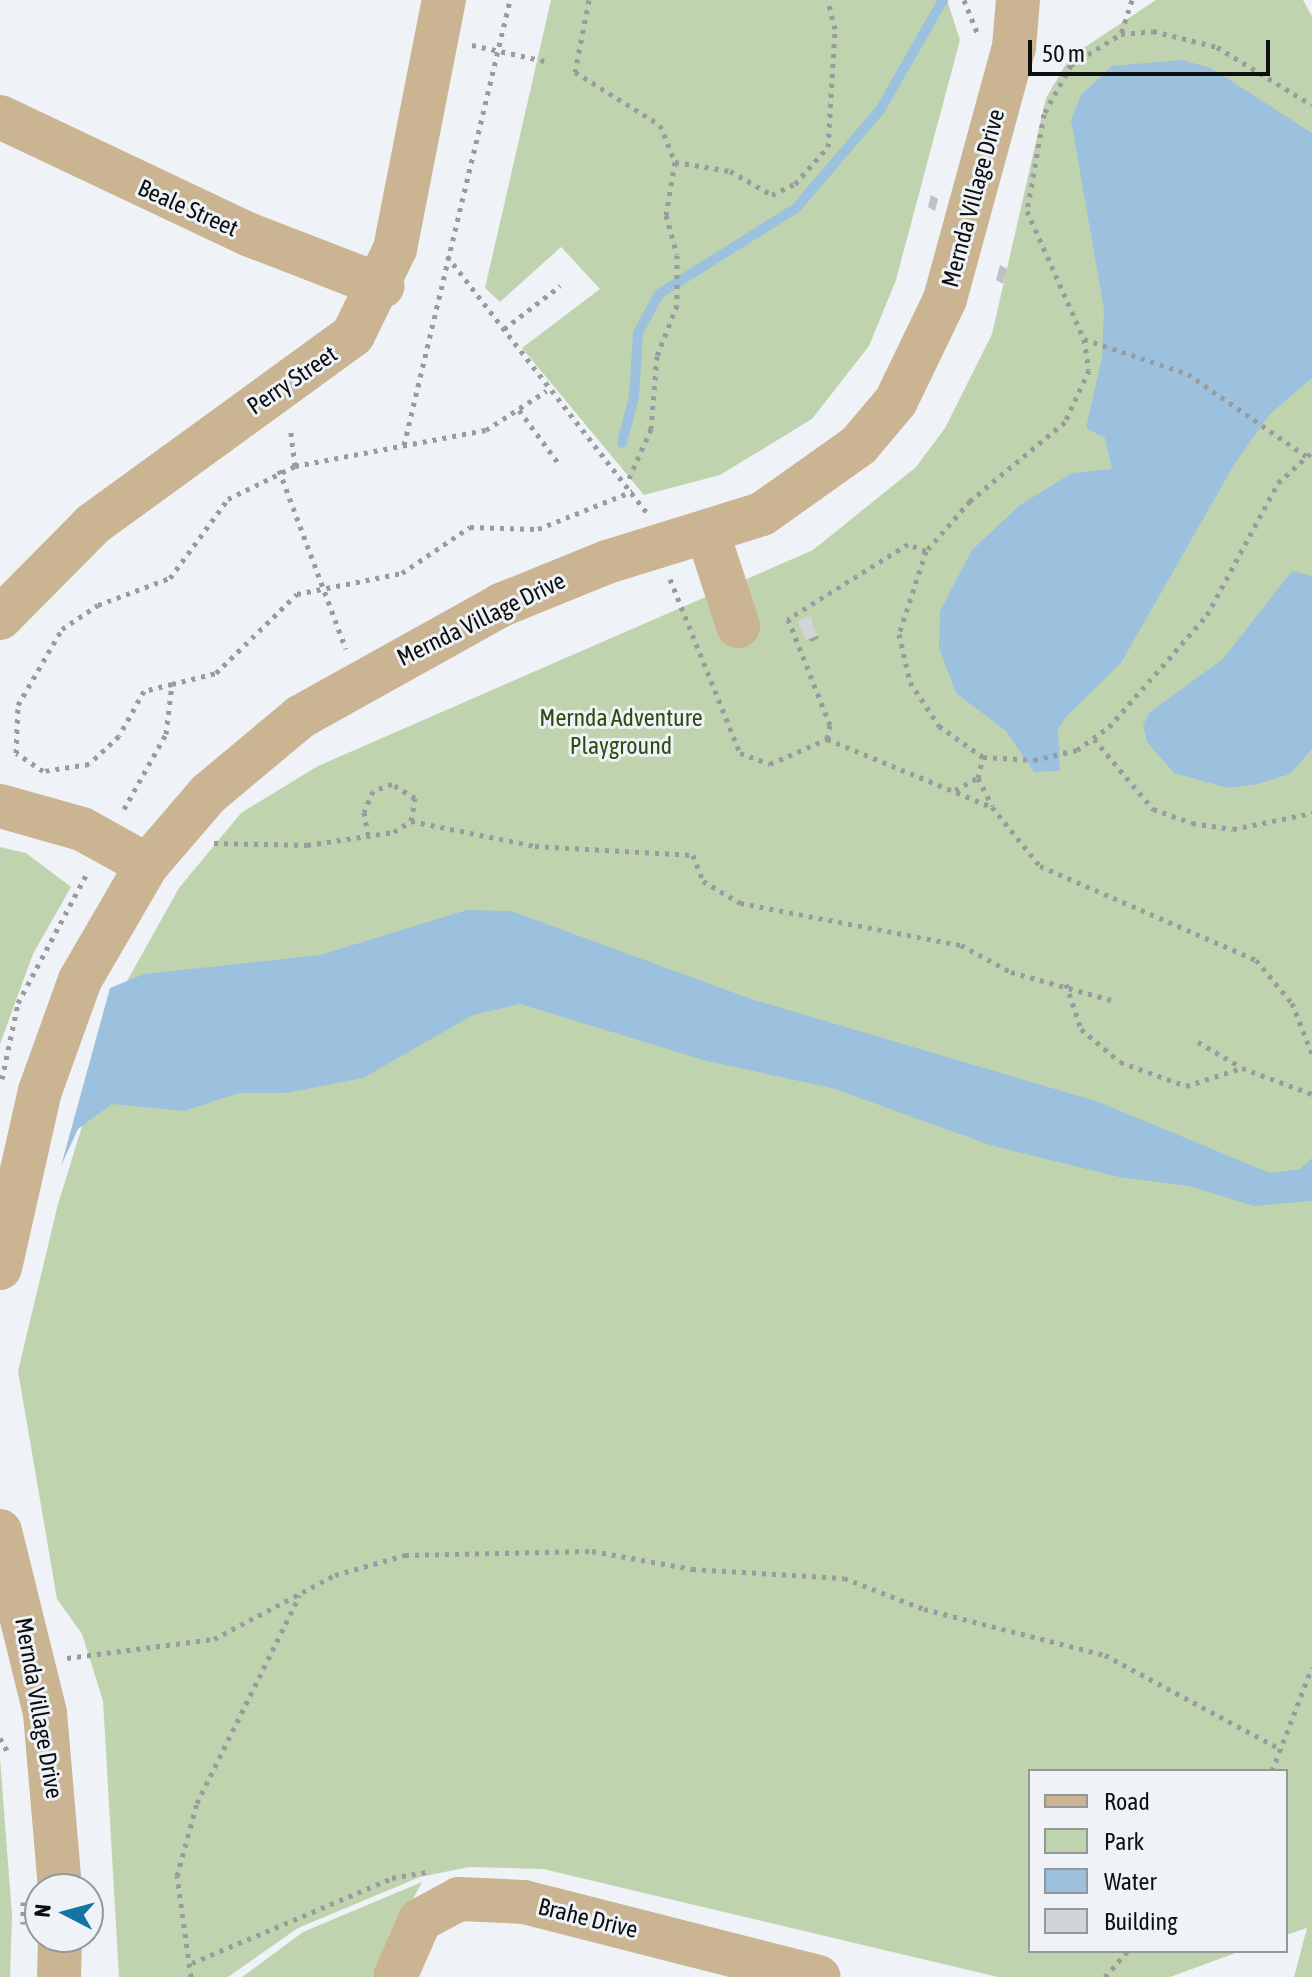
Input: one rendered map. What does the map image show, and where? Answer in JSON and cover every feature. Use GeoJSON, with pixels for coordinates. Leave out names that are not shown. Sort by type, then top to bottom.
{"type":"FeatureCollection","features":[{"type":"Feature","properties":{"kind":"street","name":"Perry Street"},"geometry":{"type":"LineString","coordinates":[[0,618],[93,524],[270,395],[336,354],[382,286],[444,0]]}},
{"type":"Feature","properties":{"kind":"street","name":"Mernda Village Drive"},"geometry":{"type":"LineString","coordinates":[[0,1268],[59,1032],[138,877],[187,817],[254,751],[363,678],[552,583],[762,514],[814,482],[896,401],[945,299],[1014,47],[1018,0]]}},
{"type":"Feature","properties":{"kind":"street","name":"Mernda Village Drive"},"geometry":{"type":"LineString","coordinates":[[1014,47],[1038,0]]}},
{"type":"Feature","properties":{"kind":"street","name":"Beale Street"},"geometry":{"type":"LineString","coordinates":[[0,117],[236,229],[382,286]]}},
{"type":"Feature","properties":{"kind":"street"},"geometry":{"type":"LineString","coordinates":[[708,534],[738,626]]}},
{"type":"Feature","properties":{"kind":"street"},"geometry":{"type":"LineString","coordinates":[[0,806],[49,819],[138,877]]}},
{"type":"Feature","properties":{"kind":"street","name":"Mernda Village Drive"},"geometry":{"type":"LineString","coordinates":[[0,1531],[45,1713],[59,1873]]}},
{"type":"Feature","properties":{"kind":"street"},"geometry":{"type":"LineString","coordinates":[[395,1977],[420,1920],[459,1899]]}},
{"type":"Feature","properties":{"kind":"street","name":"Brahe Drive"},"geometry":{"type":"LineString","coordinates":[[459,1899],[524,1902],[819,1977]]}},
{"type":"Feature","properties":{"kind":"street"},"geometry":{"type":"LineString","coordinates":[[59,1977],[60,1953]]}},
{"type":"Feature","properties":{"kind":"path"},"geometry":{"type":"LineString","coordinates":[[404,445],[510,0]]}},
{"type":"Feature","properties":{"kind":"path"},"geometry":{"type":"LineString","coordinates":[[589,0],[575,72],[660,125],[675,162],[666,215],[677,255],[677,305],[657,356],[651,429],[626,484]]}},
{"type":"Feature","properties":{"kind":"path"},"geometry":{"type":"LineString","coordinates":[[675,162],[730,171],[772,195],[795,184],[828,147],[835,29],[828,0]]}},
{"type":"Feature","properties":{"kind":"path"},"geometry":{"type":"LineString","coordinates":[[1121,34],[1132,0]]}},
{"type":"Feature","properties":{"kind":"path"},"geometry":{"type":"LineString","coordinates":[[1312,105],[1217,47],[1179,34],[1121,34],[1071,65],[1044,114],[1027,211],[1084,339],[1089,370],[1065,422],[970,501],[926,551],[899,634],[910,682],[939,726],[983,757],[1000,759],[1077,750],[1094,739],[1207,615],[1278,483],[1312,452]]}},
{"type":"Feature","properties":{"kind":"path"},"geometry":{"type":"LineString","coordinates":[[1014,47],[1071,65]]}},
{"type":"Feature","properties":{"kind":"path"},"geometry":{"type":"LineString","coordinates":[[497,50],[545,61]]}},
{"type":"Feature","properties":{"kind":"path"},"geometry":{"type":"LineString","coordinates":[[447,256],[504,329],[546,391],[643,501],[657,548],[740,753],[770,764],[827,739],[992,807]]}},
{"type":"Feature","properties":{"kind":"path"},"geometry":{"type":"LineString","coordinates":[[504,329],[560,286]]}},
{"type":"Feature","properties":{"kind":"path"},"geometry":{"type":"LineString","coordinates":[[1084,339],[1188,374],[1306,456]]}},
{"type":"Feature","properties":{"kind":"path"},"geometry":{"type":"LineString","coordinates":[[172,684],[144,691],[119,736],[89,764],[43,771],[16,753],[18,705],[62,629],[98,605],[170,578],[228,499],[279,470],[486,430],[546,391]]}},
{"type":"Feature","properties":{"kind":"path"},"geometry":{"type":"LineString","coordinates":[[270,395],[290,428],[295,466]]}},
{"type":"Feature","properties":{"kind":"path"},"geometry":{"type":"LineString","coordinates":[[519,410],[559,464]]}},
{"type":"Feature","properties":{"kind":"path"},"geometry":{"type":"LineString","coordinates":[[279,470],[363,678]]}},
{"type":"Feature","properties":{"kind":"path"},"geometry":{"type":"LineString","coordinates":[[827,739],[830,725],[788,619],[908,544],[926,551]]}},
{"type":"Feature","properties":{"kind":"path"},"geometry":{"type":"LineString","coordinates":[[1094,739],[1153,809],[1192,823],[1233,829],[1312,813]]}},
{"type":"Feature","properties":{"kind":"path"},"geometry":{"type":"LineString","coordinates":[[983,757],[978,778],[992,807],[1040,866],[1256,960],[1292,1003],[1312,1054]]}},
{"type":"Feature","properties":{"kind":"path"},"geometry":{"type":"LineString","coordinates":[[955,791],[978,778]]}},
{"type":"Feature","properties":{"kind":"path"},"geometry":{"type":"LineString","coordinates":[[368,834],[364,812],[373,791],[392,784],[415,798],[411,821]]}},
{"type":"Feature","properties":{"kind":"path"},"geometry":{"type":"LineString","coordinates":[[125,807],[140,811]]}},
{"type":"Feature","properties":{"kind":"path"},"geometry":{"type":"LineString","coordinates":[[187,817],[210,842],[237,847],[394,832],[411,821],[535,846],[693,855],[703,881],[740,903],[961,945],[1011,972],[1065,983],[1111,1000]]}},
{"type":"Feature","properties":{"kind":"path"},"geometry":{"type":"LineString","coordinates":[[1065,983],[1081,1029],[1120,1062],[1186,1086],[1242,1068]]}},
{"type":"Feature","properties":{"kind":"path"},"geometry":{"type":"LineString","coordinates":[[1198,1042],[1242,1068],[1312,1094]]}},
{"type":"Feature","properties":{"kind":"path"},"geometry":{"type":"LineString","coordinates":[[137,1644],[214,1639],[360,1566],[468,1551],[592,1551],[692,1569],[844,1578],[924,1609],[1105,1655],[1282,1750]]}},
{"type":"Feature","properties":{"kind":"path"},"geometry":{"type":"LineString","coordinates":[[191,1977],[192,1963],[177,1876],[197,1803],[301,1595]]}},
{"type":"Feature","properties":{"kind":"path"},"geometry":{"type":"LineString","coordinates":[[1273,1769],[1312,1667]]}},
{"type":"Feature","properties":{"kind":"path"},"geometry":{"type":"LineString","coordinates":[[192,1963],[392,1878],[445,1869],[459,1899]]}},
{"type":"Feature","properties":{"kind":"path"},"geometry":{"type":"LineString","coordinates":[[1105,1977],[1126,1953]]}},
{"type":"Feature","properties":{"kind":"green space"},"geometry":{"type":"Polygon","coordinates":[[[551,0],[947,0],[960,40],[896,280],[869,346],[812,419],[720,475],[644,495],[522,348],[600,289],[561,247],[500,302],[485,288],[551,0]]]}},
{"type":"Feature","properties":{"kind":"green space","name":"Mernda Adventure Playground"},"geometry":{"type":"Polygon","coordinates":[[[1156,0],[1303,0],[1312,16],[1312,1977],[1294,1977],[1307,1928],[1288,1934],[1288,1769],[1028,1769],[1028,1953],[1236,1953],[1170,1977],[998,1977],[543,1869],[469,1867],[420,1877],[298,1928],[228,1977],[119,1977],[103,1701],[82,1634],[57,1599],[18,1371],[58,1204],[127,981],[179,888],[241,813],[318,766],[813,550],[916,467],[945,428],[992,334],[1046,98],[1070,57],[1156,0]]]}},
{"type":"Feature","properties":{"kind":"green space"},"geometry":{"type":"Polygon","coordinates":[[[0,847],[26,853],[71,887],[33,954],[0,1044],[0,847]]]}},
{"type":"Feature","properties":{"kind":"green space"},"geometry":{"type":"Polygon","coordinates":[[[0,1758],[12,1915],[10,1977],[0,1977],[0,1758]]]}},
{"type":"Feature","properties":{"kind":"green space"},"geometry":{"type":"Polygon","coordinates":[[[422,1882],[372,1977],[242,1977],[303,1932],[422,1882]]]}},
{"type":"Feature","properties":{"kind":"water"},"geometry":{"type":"Polygon","coordinates":[[[1182,60],[1211,68],[1312,133],[1312,378],[1269,415],[1234,465],[1121,663],[1066,717],[1058,729],[1060,771],[1034,772],[1006,731],[956,693],[939,648],[940,611],[972,550],[1020,505],[1072,473],[1112,469],[1105,438],[1086,428],[1102,357],[1104,309],[1071,120],[1081,95],[1112,66],[1182,60]]]}},
{"type":"Feature","properties":{"kind":"water"},"geometry":{"type":"Polygon","coordinates":[[[1292,571],[1312,576],[1312,749],[1290,774],[1258,784],[1228,788],[1174,773],[1147,742],[1143,725],[1150,712],[1223,659],[1292,571]]]}},
{"type":"Feature","properties":{"kind":"water"},"geometry":{"type":"Polygon","coordinates":[[[467,910],[511,911],[751,999],[1099,1102],[1270,1173],[1300,1169],[1312,1158],[1312,1201],[1254,1206],[1189,1186],[1119,1177],[990,1145],[832,1088],[707,1061],[520,1004],[473,1015],[363,1078],[286,1093],[239,1093],[184,1111],[112,1104],[78,1129],[61,1166],[110,988],[144,974],[320,955],[467,910]]]}},
{"type":"Feature","properties":{"kind":"building"},"geometry":{"type":"Polygon","coordinates":[[[810,616],[818,635],[806,640],[798,621],[810,616]]]}},
{"type":"Feature","properties":{"kind":"waterway"},"geometry":{"type":"LineString","coordinates":[[622,443],[634,397],[638,333],[659,294],[796,208],[880,110],[943,0]]}}]}
